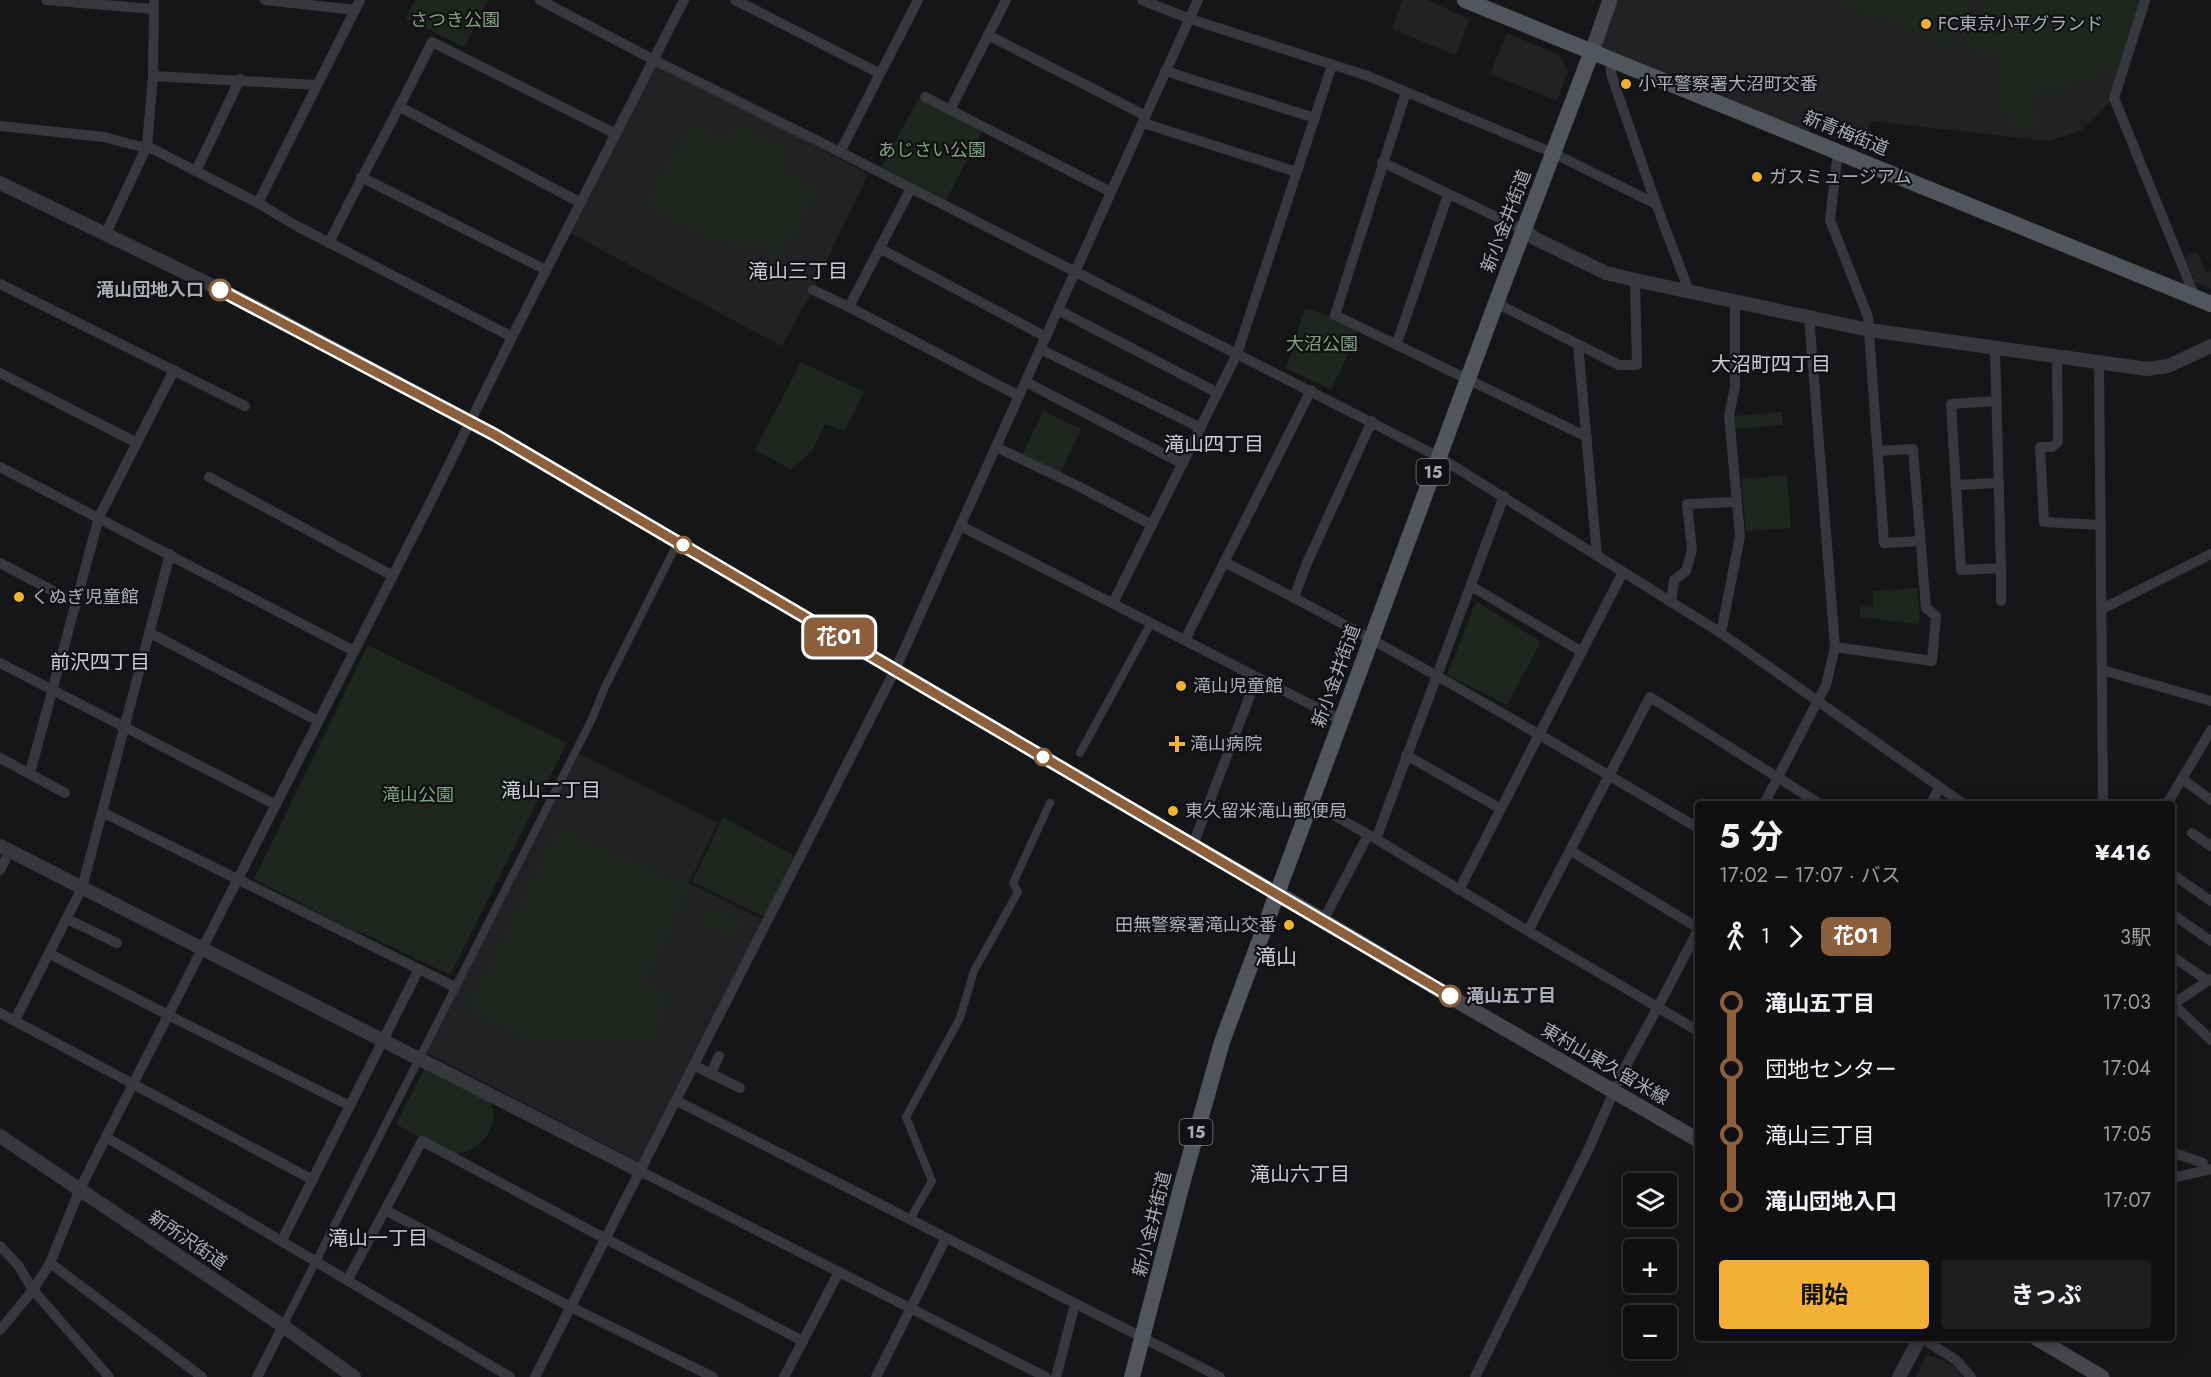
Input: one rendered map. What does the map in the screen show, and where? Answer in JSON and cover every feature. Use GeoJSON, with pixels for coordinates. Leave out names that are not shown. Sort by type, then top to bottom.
{"type":"FeatureCollection","features":[{"type":"Feature","properties":{"kind":"main road","name":"新青梅街道"},"geometry":{"type":"LineString","coordinates":[[1465,0],[2211,304]]}},
{"type":"Feature","properties":{"kind":"main road","name":"新小金井街道"},"geometry":{"type":"LineString","coordinates":[[1132,1377],[1222,1042],[1610,0]]}},
{"type":"Feature","properties":{"kind":"main road","name":"東村山東久留米線"},"geometry":{"type":"LineString","coordinates":[[1276,892],[1695,1138]]}},
{"type":"Feature","properties":{"kind":"main road"},"geometry":{"type":"LineString","coordinates":[[2041,1341],[2102,1377]]}},
{"type":"Feature","properties":{"kind":"street"},"geometry":{"type":"LineString","coordinates":[[46,0],[154,4],[153,76],[147,146],[105,235]]}},
{"type":"Feature","properties":{"kind":"street"},"geometry":{"type":"LineString","coordinates":[[258,203],[358,5],[265,0]]}},
{"type":"Feature","properties":{"kind":"street"},"geometry":{"type":"LineString","coordinates":[[540,0],[654,60],[1439,456],[1721,633],[1959,801]]}},
{"type":"Feature","properties":{"kind":"street"},"geometry":{"type":"LineString","coordinates":[[0,1330],[33,1290],[50,1263],[80,1189],[133,1083],[393,576],[684,0]]}},
{"type":"Feature","properties":{"kind":"street"},"geometry":{"type":"LineString","coordinates":[[735,0],[879,73]]}},
{"type":"Feature","properties":{"kind":"street"},"geometry":{"type":"LineString","coordinates":[[840,152],[918,0]]}},
{"type":"Feature","properties":{"kind":"street"},"geometry":{"type":"LineString","coordinates":[[950,110],[1006,0]]}},
{"type":"Feature","properties":{"kind":"street"},"geometry":{"type":"LineString","coordinates":[[1142,0],[1190,19],[1368,76],[1553,153],[1656,204]]}},
{"type":"Feature","properties":{"kind":"street"},"geometry":{"type":"LineString","coordinates":[[535,1377],[896,670],[1198,0]]}},
{"type":"Feature","properties":{"kind":"street"},"geometry":{"type":"LineString","coordinates":[[2145,0],[2114,98],[2195,297]]}},
{"type":"Feature","properties":{"kind":"street"},"geometry":{"type":"LineString","coordinates":[[988,35],[1144,119],[1297,172]]}},
{"type":"Feature","properties":{"kind":"street"},"geometry":{"type":"LineString","coordinates":[[329,243],[432,42],[616,134]]}},
{"type":"Feature","properties":{"kind":"street"},"geometry":{"type":"LineString","coordinates":[[1609,58],[1612,77],[1689,291]]}},
{"type":"Feature","properties":{"kind":"street"},"geometry":{"type":"LineString","coordinates":[[1113,603],[1237,354],[1332,65]]}},
{"type":"Feature","properties":{"kind":"street"},"geometry":{"type":"LineString","coordinates":[[1165,71],[1315,118]]}},
{"type":"Feature","properties":{"kind":"street"},"geometry":{"type":"LineString","coordinates":[[153,76],[317,85]]}},
{"type":"Feature","properties":{"kind":"street"},"geometry":{"type":"LineString","coordinates":[[196,171],[240,79]]}},
{"type":"Feature","properties":{"kind":"street"},"geometry":{"type":"LineString","coordinates":[[1406,92],[1335,315],[1397,343],[1467,380],[1587,437]]}},
{"type":"Feature","properties":{"kind":"street"},"geometry":{"type":"LineString","coordinates":[[925,97],[1111,192]]}},
{"type":"Feature","properties":{"kind":"street"},"geometry":{"type":"LineString","coordinates":[[400,107],[581,202]]}},
{"type":"Feature","properties":{"kind":"street"},"geometry":{"type":"LineString","coordinates":[[0,126],[104,137],[138,146],[147,146],[512,337]]}},
{"type":"Feature","properties":{"kind":"street"},"geometry":{"type":"LineString","coordinates":[[1838,151],[1830,220],[1868,317],[1884,543],[1920,541]]}},
{"type":"Feature","properties":{"kind":"street"},"geometry":{"type":"LineString","coordinates":[[1382,162],[1524,230],[1536,239],[1606,273],[1635,280],[1869,330],[2147,369],[2168,366],[2211,346]]}},
{"type":"Feature","properties":{"kind":"street"},"geometry":{"type":"LineString","coordinates":[[361,177],[546,270]]}},
{"type":"Feature","properties":{"kind":"street"},"geometry":{"type":"LineString","coordinates":[[0,183],[254,306],[471,422],[1276,892]]}},
{"type":"Feature","properties":{"kind":"street"},"geometry":{"type":"LineString","coordinates":[[849,307],[911,188]]}},
{"type":"Feature","properties":{"kind":"street"},"geometry":{"type":"LineString","coordinates":[[1397,343],[1448,195]]}},
{"type":"Feature","properties":{"kind":"street"},"geometry":{"type":"LineString","coordinates":[[881,249],[1046,337]]}},
{"type":"Feature","properties":{"kind":"street"},"geometry":{"type":"LineString","coordinates":[[1496,303],[1619,365],[1637,365],[1635,280]]}},
{"type":"Feature","properties":{"kind":"street"},"geometry":{"type":"LineString","coordinates":[[0,284],[245,406]]}},
{"type":"Feature","properties":{"kind":"street"},"geometry":{"type":"LineString","coordinates":[[813,290],[1019,396]]}},
{"type":"Feature","properties":{"kind":"street"},"geometry":{"type":"LineString","coordinates":[[1721,633],[1740,536],[1729,415],[1735,387],[1735,301]]}},
{"type":"Feature","properties":{"kind":"street"},"geometry":{"type":"LineString","coordinates":[[1058,310],[1218,393]]}},
{"type":"Feature","properties":{"kind":"street"},"geometry":{"type":"LineString","coordinates":[[1766,801],[1826,686],[1836,647],[1809,316]]}},
{"type":"Feature","properties":{"kind":"street"},"geometry":{"type":"LineString","coordinates":[[1578,344],[1597,556]]}},
{"type":"Feature","properties":{"kind":"street"},"geometry":{"type":"LineString","coordinates":[[1995,348],[2001,601]]}},
{"type":"Feature","properties":{"kind":"street"},"geometry":{"type":"LineString","coordinates":[[1040,349],[1201,428]]}},
{"type":"Feature","properties":{"kind":"street"},"geometry":{"type":"LineString","coordinates":[[2057,357],[2058,442],[2052,447],[2040,447],[2044,522],[2101,525]]}},
{"type":"Feature","properties":{"kind":"street"},"geometry":{"type":"LineString","coordinates":[[2099,363],[2103,801]]}},
{"type":"Feature","properties":{"kind":"street"},"geometry":{"type":"LineString","coordinates":[[30,773],[99,517],[174,370]]}},
{"type":"Feature","properties":{"kind":"street"},"geometry":{"type":"LineString","coordinates":[[0,373],[137,443]]}},
{"type":"Feature","properties":{"kind":"street"},"geometry":{"type":"LineString","coordinates":[[1026,382],[1183,464]]}},
{"type":"Feature","properties":{"kind":"street"},"geometry":{"type":"LineString","coordinates":[[1185,640],[1311,390]]}},
{"type":"Feature","properties":{"kind":"street"},"geometry":{"type":"LineString","coordinates":[[1996,401],[1951,404],[1961,570],[2001,568]]}},
{"type":"Feature","properties":{"kind":"street"},"geometry":{"type":"LineString","coordinates":[[1294,597],[1307,562],[1372,421]]}},
{"type":"Feature","properties":{"kind":"street"},"geometry":{"type":"LineString","coordinates":[[996,447],[1152,525]]}},
{"type":"Feature","properties":{"kind":"street"},"geometry":{"type":"LineString","coordinates":[[1836,647],[1932,661],[1936,615],[1926,608],[1913,450],[1878,451]]}},
{"type":"Feature","properties":{"kind":"street"},"geometry":{"type":"LineString","coordinates":[[0,467],[354,651]]}},
{"type":"Feature","properties":{"kind":"street"},"geometry":{"type":"LineString","coordinates":[[210,477],[393,576]]}},
{"type":"Feature","properties":{"kind":"street"},"geometry":{"type":"LineString","coordinates":[[1956,485],[1998,483]]}},
{"type":"Feature","properties":{"kind":"street"},"geometry":{"type":"LineString","coordinates":[[1323,921],[1372,837],[1406,755],[1504,496]]}},
{"type":"Feature","properties":{"kind":"street"},"geometry":{"type":"LineString","coordinates":[[1671,602],[1674,580],[1686,571],[1692,550],[1687,504],[1736,502]]}},
{"type":"Feature","properties":{"kind":"street"},"geometry":{"type":"LineString","coordinates":[[961,526],[1341,720]]}},
{"type":"Feature","properties":{"kind":"street"},"geometry":{"type":"LineString","coordinates":[[257,1377],[591,721],[605,687],[678,542]]}},
{"type":"Feature","properties":{"kind":"street"},"geometry":{"type":"LineString","coordinates":[[15,1020],[82,888],[170,554]]}},
{"type":"Feature","properties":{"kind":"street"},"geometry":{"type":"LineString","coordinates":[[2102,609],[2211,554]]}},
{"type":"Feature","properties":{"kind":"street"},"geometry":{"type":"LineString","coordinates":[[1224,562],[1437,674],[1695,826]]}},
{"type":"Feature","properties":{"kind":"street"},"geometry":{"type":"LineString","coordinates":[[0,563],[76,603]]}},
{"type":"Feature","properties":{"kind":"street"},"geometry":{"type":"LineString","coordinates":[[1459,890],[1623,572]]}},
{"type":"Feature","properties":{"kind":"street"},"geometry":{"type":"LineString","coordinates":[[1471,586],[1582,652]]}},
{"type":"Feature","properties":{"kind":"street"},"geometry":{"type":"LineString","coordinates":[[1080,753],[1151,623]]}},
{"type":"Feature","properties":{"kind":"street"},"geometry":{"type":"LineString","coordinates":[[150,633],[318,721]]}},
{"type":"Feature","properties":{"kind":"street"},"geometry":{"type":"LineString","coordinates":[[0,663],[276,805]]}},
{"type":"Feature","properties":{"kind":"street"},"geometry":{"type":"LineString","coordinates":[[2102,670],[2211,700]]}},
{"type":"Feature","properties":{"kind":"street"},"geometry":{"type":"LineString","coordinates":[[1193,845],[1257,677]]}},
{"type":"Feature","properties":{"kind":"street"},"geometry":{"type":"LineString","coordinates":[[1528,931],[1650,697],[1815,801]]}},
{"type":"Feature","properties":{"kind":"street"},"geometry":{"type":"LineString","coordinates":[[2170,801],[2209,738]]}},
{"type":"Feature","properties":{"kind":"street"},"geometry":{"type":"LineString","coordinates":[[1406,755],[1501,809]]}},
{"type":"Feature","properties":{"kind":"street"},"geometry":{"type":"LineString","coordinates":[[0,758],[65,793]]}},
{"type":"Feature","properties":{"kind":"street"},"geometry":{"type":"LineString","coordinates":[[2182,779],[2211,800]]}},
{"type":"Feature","properties":{"kind":"street"},"geometry":{"type":"LineString","coordinates":[[1932,801],[1939,788]]}},
{"type":"Feature","properties":{"kind":"street"},"geometry":{"type":"LineString","coordinates":[[1310,802],[1695,1029]]}},
{"type":"Feature","properties":{"kind":"street"},"geometry":{"type":"LineString","coordinates":[[910,1219],[932,1182],[906,1117],[960,1018],[974,971],[1018,892],[1013,883],[1050,803]]}},
{"type":"Feature","properties":{"kind":"street"},"geometry":{"type":"LineString","coordinates":[[102,812],[455,987]]}},
{"type":"Feature","properties":{"kind":"street"},"geometry":{"type":"LineString","coordinates":[[2192,833],[2211,846]]}},
{"type":"Feature","properties":{"kind":"street"},"geometry":{"type":"LineString","coordinates":[[0,870],[5,849],[1046,1377]]}},
{"type":"Feature","properties":{"kind":"street"},"geometry":{"type":"LineString","coordinates":[[1571,851],[1695,927]]}},
{"type":"Feature","properties":{"kind":"street"},"geometry":{"type":"LineString","coordinates":[[2175,876],[2211,901]]}},
{"type":"Feature","properties":{"kind":"street"},"geometry":{"type":"LineString","coordinates":[[2175,916],[2211,941]]}},
{"type":"Feature","properties":{"kind":"street"},"geometry":{"type":"LineString","coordinates":[[67,919],[117,943]]}},
{"type":"Feature","properties":{"kind":"street"},"geometry":{"type":"LineString","coordinates":[[1474,1377],[1589,1148],[1614,1091],[1695,935]]}},
{"type":"Feature","properties":{"kind":"street"},"geometry":{"type":"LineString","coordinates":[[50,954],[168,1016],[350,1106]]}},
{"type":"Feature","properties":{"kind":"street"},"geometry":{"type":"LineString","coordinates":[[2175,958],[2209,980],[2175,1002]]}},
{"type":"Feature","properties":{"kind":"street"},"geometry":{"type":"LineString","coordinates":[[282,1240],[419,969]]}},
{"type":"Feature","properties":{"kind":"street"},"geometry":{"type":"LineString","coordinates":[[2175,1005],[2211,1040]]}},
{"type":"Feature","properties":{"kind":"street"},"geometry":{"type":"LineString","coordinates":[[0,1013],[313,1180]]}},
{"type":"Feature","properties":{"kind":"street"},"geometry":{"type":"LineString","coordinates":[[711,1073],[719,1056]]}},
{"type":"Feature","properties":{"kind":"street"},"geometry":{"type":"LineString","coordinates":[[695,1066],[740,1088]]}},
{"type":"Feature","properties":{"kind":"street"},"geometry":{"type":"LineString","coordinates":[[677,1101],[1143,1339],[1204,1373],[1220,1377]]}},
{"type":"Feature","properties":{"kind":"street","name":"新所沢街道"},"geometry":{"type":"LineString","coordinates":[[0,1136],[283,1326],[354,1377]]}},
{"type":"Feature","properties":{"kind":"street"},"geometry":{"type":"LineString","coordinates":[[106,1137],[510,1377]]}},
{"type":"Feature","properties":{"kind":"street"},"geometry":{"type":"LineString","coordinates":[[348,1279],[422,1141],[803,1341]]}},
{"type":"Feature","properties":{"kind":"street"},"geometry":{"type":"LineString","coordinates":[[2175,1153],[2207,1165]]}},
{"type":"Feature","properties":{"kind":"street"},"geometry":{"type":"LineString","coordinates":[[2175,1177],[2207,1165]]}},
{"type":"Feature","properties":{"kind":"street"},"geometry":{"type":"LineString","coordinates":[[385,1210],[571,1307],[713,1377]]}},
{"type":"Feature","properties":{"kind":"street"},"geometry":{"type":"LineString","coordinates":[[876,1377],[946,1238]]}},
{"type":"Feature","properties":{"kind":"street"},"geometry":{"type":"LineString","coordinates":[[0,1246],[18,1265],[33,1290],[109,1377]]}},
{"type":"Feature","properties":{"kind":"street"},"geometry":{"type":"LineString","coordinates":[[50,1263],[202,1377]]}},
{"type":"Feature","properties":{"kind":"street"},"geometry":{"type":"LineString","coordinates":[[784,1377],[839,1272]]}},
{"type":"Feature","properties":{"kind":"street"},"geometry":{"type":"LineString","coordinates":[[1056,1377],[1075,1304]]}},
{"type":"Feature","properties":{"kind":"street"},"geometry":{"type":"LineString","coordinates":[[1899,1377],[1918,1341]]}},
{"type":"Feature","properties":{"kind":"street"},"geometry":{"type":"LineString","coordinates":[[1925,1341],[1956,1360],[1971,1377]]}},
{"type":"Feature","properties":{"kind":"shaded area"},"geometry":{"type":"Polygon","coordinates":[[[1402,0],[1426,0],[1470,19],[1456,55],[1392,29],[1402,0]]]}},
{"type":"Feature","properties":{"kind":"shaded area"},"geometry":{"type":"Polygon","coordinates":[[[1610,0],[1825,0],[1954,48],[1972,0],[1989,0],[1962,51],[2001,57],[1995,93],[2027,95],[2063,91],[2120,68],[2114,98],[2080,131],[2049,141],[1871,121],[1861,145],[1811,125],[1806,138],[1592,51],[1610,0]]]}},
{"type":"Feature","properties":{"kind":"shaded area"},"geometry":{"type":"Polygon","coordinates":[[[1507,33],[1560,55],[1568,72],[1557,101],[1490,74],[1507,33]]]}},
{"type":"Feature","properties":{"kind":"shaded area"},"geometry":{"type":"Polygon","coordinates":[[[654,60],[868,174],[813,290],[782,346],[566,231],[654,60]]]}},
{"type":"Feature","properties":{"kind":"shaded area"},"geometry":{"type":"Polygon","coordinates":[[[2197,252],[2205,271],[2207,273],[2211,271],[2211,289],[2195,282],[2185,257],[2197,252]]]}},
{"type":"Feature","properties":{"kind":"shaded area"},"geometry":{"type":"Polygon","coordinates":[[[578,753],[718,823],[689,883],[762,919],[642,1163],[425,1052],[578,753]]]}},
{"type":"Feature","properties":{"kind":"shaded area"},"geometry":{"type":"Polygon","coordinates":[[[1927,1354],[1954,1366],[1963,1377],[1916,1377],[1927,1354]]]}},
{"type":"Feature","properties":{"kind":"green space","name":"さつき公園"},"geometry":{"type":"Polygon","coordinates":[[[415,0],[488,0],[464,47],[406,18],[415,0]]]}},
{"type":"Feature","properties":{"kind":"green space","name":"FC東京小平グランド"},"geometry":{"type":"Polygon","coordinates":[[[1825,0],[1972,0],[1954,48],[1825,0]]]}},
{"type":"Feature","properties":{"kind":"green space"},"geometry":{"type":"Polygon","coordinates":[[[1989,0],[2140,0],[2120,68],[2063,91],[2028,95],[2040,123],[2014,133],[1995,93],[2001,57],[1961,51],[1989,0]]]}},
{"type":"Feature","properties":{"kind":"green space","name":"あじさい公園"},"geometry":{"type":"Polygon","coordinates":[[[918,99],[982,132],[946,200],[882,167],[918,99]]]}},
{"type":"Feature","properties":{"kind":"green space"},"geometry":{"type":"Polygon","coordinates":[[[690,123],[727,140],[735,125],[788,151],[780,169],[820,190],[780,255],[707,239],[644,207],[690,123]]]}},
{"type":"Feature","properties":{"kind":"green space","name":"大沼公園"},"geometry":{"type":"Polygon","coordinates":[[[1305,308],[1331,316],[1359,331],[1331,390],[1286,368],[1305,308]]]}},
{"type":"Feature","properties":{"kind":"green space"},"geometry":{"type":"Polygon","coordinates":[[[801,362],[864,392],[845,431],[825,424],[812,451],[791,469],[755,450],[801,362]]]}},
{"type":"Feature","properties":{"kind":"green space"},"geometry":{"type":"Polygon","coordinates":[[[1043,411],[1081,429],[1060,474],[1022,455],[1043,411]]]}},
{"type":"Feature","properties":{"kind":"green space"},"geometry":{"type":"Polygon","coordinates":[[[1782,412],[1783,425],[1735,429],[1734,416],[1782,412]]]}},
{"type":"Feature","properties":{"kind":"green space"},"geometry":{"type":"Polygon","coordinates":[[[1787,475],[1791,528],[1746,531],[1741,479],[1787,475]]]}},
{"type":"Feature","properties":{"kind":"green space"},"geometry":{"type":"Polygon","coordinates":[[[1917,588],[1920,615],[1918,624],[1859,617],[1861,607],[1873,605],[1873,591],[1917,588]]]}},
{"type":"Feature","properties":{"kind":"green space"},"geometry":{"type":"Polygon","coordinates":[[[1476,601],[1541,642],[1507,705],[1447,675],[1476,601]]]}},
{"type":"Feature","properties":{"kind":"green space","name":"滝山公園"},"geometry":{"type":"Polygon","coordinates":[[[368,645],[567,743],[450,975],[361,932],[360,934],[254,879],[368,645]]]}},
{"type":"Feature","properties":{"kind":"green space"},"geometry":{"type":"Polygon","coordinates":[[[723,817],[794,856],[765,917],[692,882],[723,817]]]}},
{"type":"Feature","properties":{"kind":"green space"},"geometry":{"type":"Polygon","coordinates":[[[558,829],[690,887],[643,983],[668,994],[653,1042],[524,1038],[466,1010],[558,829]]]}},
{"type":"Feature","properties":{"kind":"green space"},"geometry":{"type":"Polygon","coordinates":[[[709,907],[743,924],[736,939],[702,923],[709,907]]]}},
{"type":"Feature","properties":{"kind":"green space"},"geometry":{"type":"Polygon","coordinates":[[[426,1066],[479,1091],[491,1104],[494,1114],[488,1134],[471,1150],[449,1153],[396,1124],[426,1066]]]}},
{"type":"Feature","properties":{"kind":"bus line","name":"花01"},"geometry":{"type":"LineString","coordinates":[[220,290],[495,435],[1450,996]]}},
{"type":"Feature","properties":{"kind":"place","name":"FC東京小平グランド"},"geometry":{"type":"Point","coordinates":[1926,24]}},
{"type":"Feature","properties":{"kind":"place","name":"小平警察署大沼町交番"},"geometry":{"type":"Point","coordinates":[1626,84]}},
{"type":"Feature","properties":{"kind":"place","name":"ガスミュージアム"},"geometry":{"type":"Point","coordinates":[1757,177]}},
{"type":"Feature","properties":{"kind":"place","name":"滝山団地入口"},"geometry":{"type":"Point","coordinates":[220,290]}},
{"type":"Feature","properties":{"kind":"place","name":"くぬぎ児童館"},"geometry":{"type":"Point","coordinates":[19,597]}},
{"type":"Feature","properties":{"kind":"place","name":"滝山児童館"},"geometry":{"type":"Point","coordinates":[1181,686]}},
{"type":"Feature","properties":{"kind":"place","name":"滝山病院"},"geometry":{"type":"Point","coordinates":[1177,744]}},
{"type":"Feature","properties":{"kind":"place","name":"東久留米滝山郵便局"},"geometry":{"type":"Point","coordinates":[1173,811]}},
{"type":"Feature","properties":{"kind":"place","name":"田無警察署滝山交番"},"geometry":{"type":"Point","coordinates":[1289,925]}},
{"type":"Feature","properties":{"kind":"place","name":"滝山五丁目"},"geometry":{"type":"Point","coordinates":[1450,996]}},
{"type":"Feature","properties":{"kind":"district","name":"滝山三丁目"},"geometry":{"type":"Point","coordinates":[798,271]}},
{"type":"Feature","properties":{"kind":"district","name":"大沼町四丁目"},"geometry":{"type":"Point","coordinates":[1771,364]}},
{"type":"Feature","properties":{"kind":"district","name":"滝山四丁目"},"geometry":{"type":"Point","coordinates":[1214,444]}},
{"type":"Feature","properties":{"kind":"district","name":"前沢四丁目"},"geometry":{"type":"Point","coordinates":[100,662]}},
{"type":"Feature","properties":{"kind":"district","name":"滝山二丁目"},"geometry":{"type":"Point","coordinates":[551,790]}},
{"type":"Feature","properties":{"kind":"district","name":"滝山"},"geometry":{"type":"Point","coordinates":[1276,957]}},
{"type":"Feature","properties":{"kind":"district","name":"滝山六丁目"},"geometry":{"type":"Point","coordinates":[1300,1174]}},
{"type":"Feature","properties":{"kind":"district","name":"滝山一丁目"},"geometry":{"type":"Point","coordinates":[378,1238]}}]}
